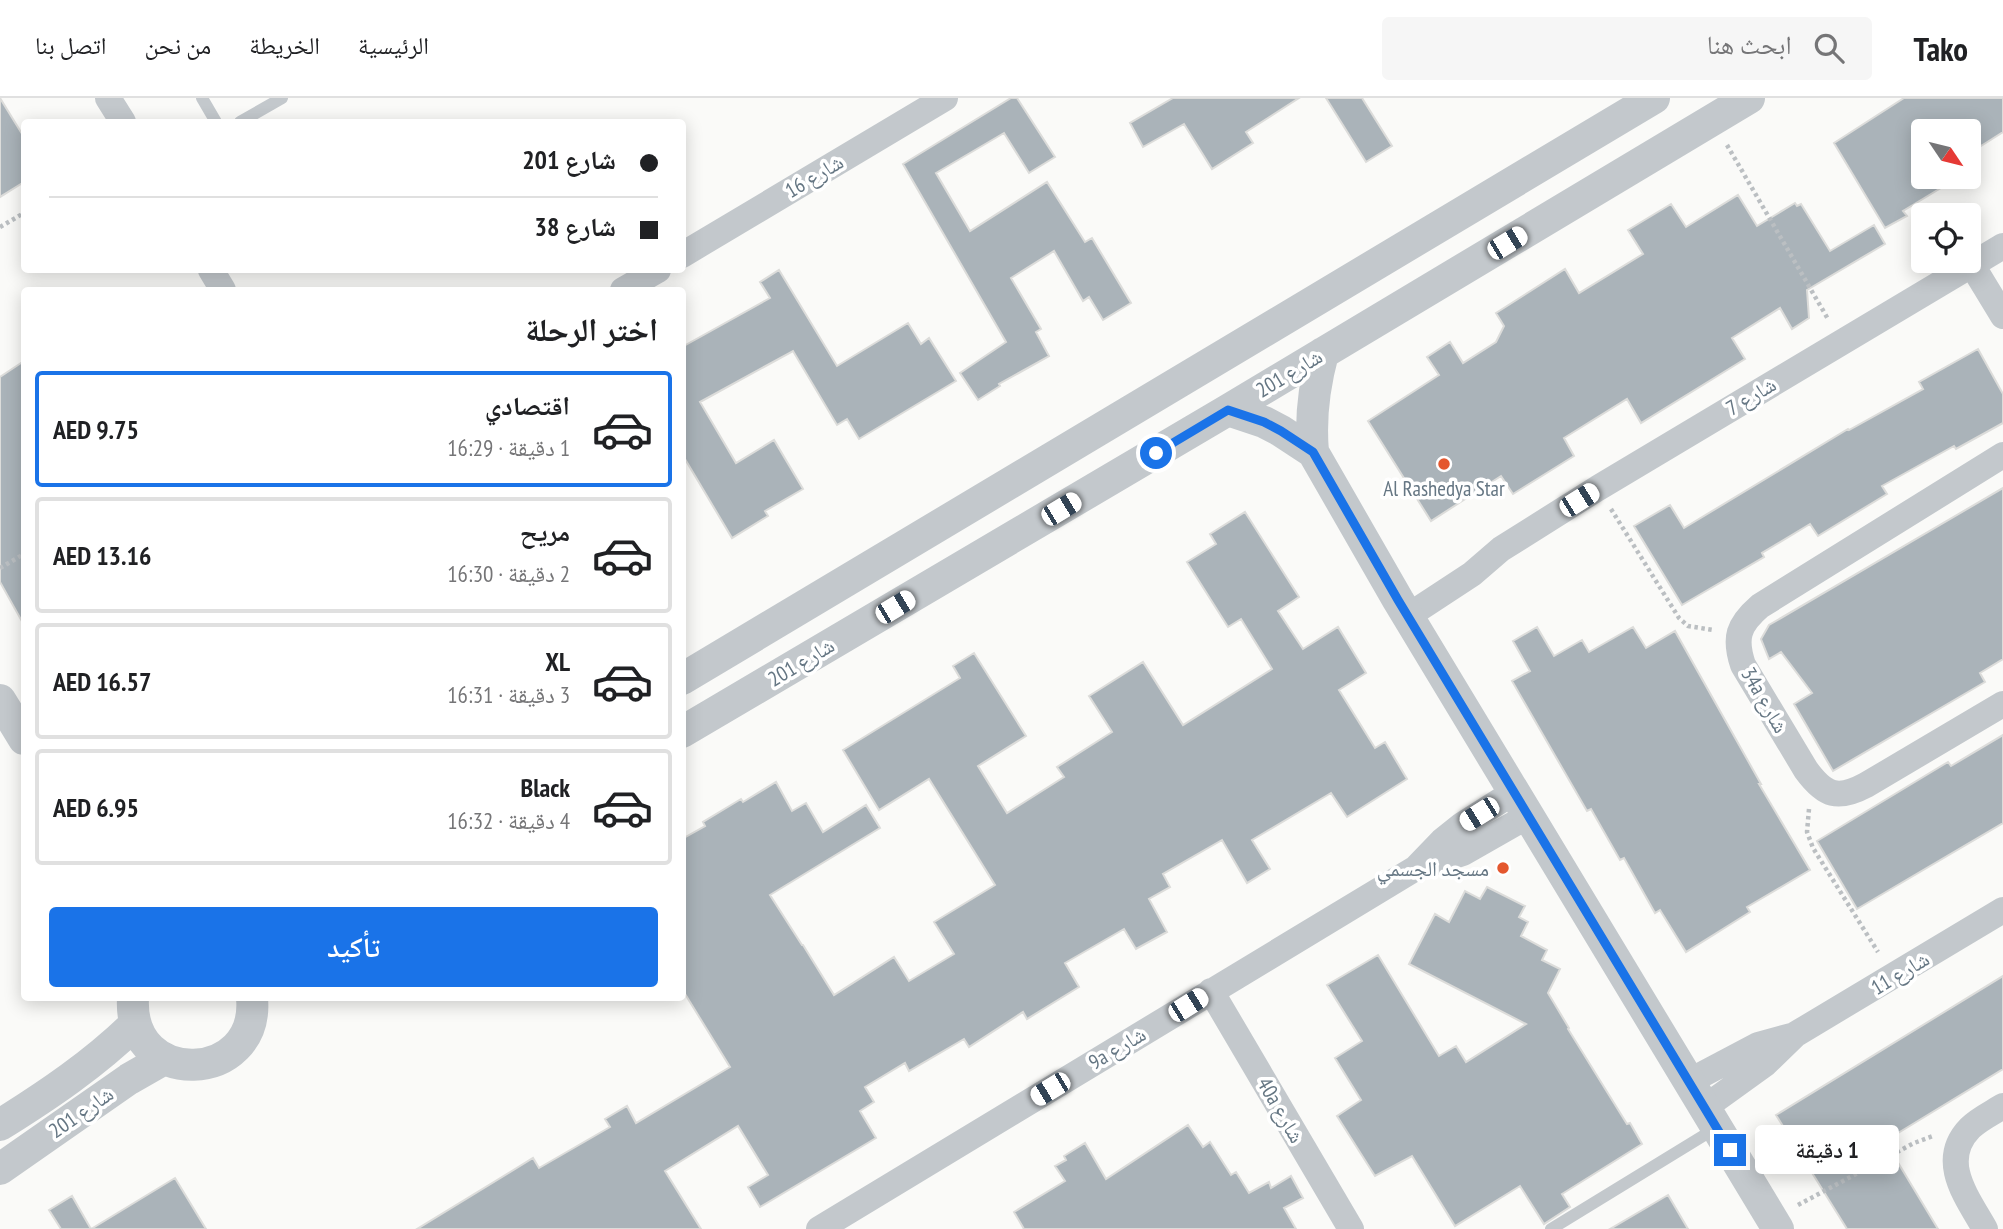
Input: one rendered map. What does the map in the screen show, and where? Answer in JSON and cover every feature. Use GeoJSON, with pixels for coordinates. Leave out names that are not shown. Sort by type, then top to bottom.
{"type":"FeatureCollection","features":[{"type":"Feature","properties":{"kind":"street"},"geometry":{"type":"LineString","coordinates":[[108,98],[120,119]]}},
{"type":"Feature","properties":{"kind":"street","name":"شارع 16"},"geometry":{"type":"LineString","coordinates":[[686,253],[945,98]]}},
{"type":"Feature","properties":{"kind":"street"},"geometry":{"type":"LineString","coordinates":[[686,677],[1654,98]]}},
{"type":"Feature","properties":{"kind":"street","name":"شارع 201"},"geometry":{"type":"LineString","coordinates":[[686,730],[1749,98]]}},
{"type":"Feature","properties":{"kind":"street","name":"شارع 7"},"geometry":{"type":"LineString","coordinates":[[1981,259],[2003,246]]}},
{"type":"Feature","properties":{"kind":"street"},"geometry":{"type":"LineString","coordinates":[[628,287],[653,273]]}},
{"type":"Feature","properties":{"kind":"street","name":"شارع 7"},"geometry":{"type":"LineString","coordinates":[[1403,608],[1466,561],[1502,549],[1598,488],[1958,273]]}},
{"type":"Feature","properties":{"kind":"street"},"geometry":{"type":"LineString","coordinates":[[1977,273],[2003,316]]}},
{"type":"Feature","properties":{"kind":"street"},"geometry":{"type":"LineString","coordinates":[[1313,452],[1312,412],[1323,353]]}},
{"type":"Feature","properties":{"kind":"street"},"geometry":{"type":"LineString","coordinates":[[1228,410],[1272,426],[1313,452],[1403,608],[1775,1224]]}},
{"type":"Feature","properties":{"kind":"street"},"geometry":{"type":"LineString","coordinates":[[1739,632],[1747,617],[1760,606],[2003,455]]}},
{"type":"Feature","properties":{"kind":"street","name":"34a شارع"},"geometry":{"type":"LineString","coordinates":[[1739,632],[1738,649],[1743,665],[1816,785]]}},
{"type":"Feature","properties":{"kind":"street"},"geometry":{"type":"LineString","coordinates":[[0,699],[21,734]]}},
{"type":"Feature","properties":{"kind":"street"},"geometry":{"type":"LineString","coordinates":[[1816,785],[1832,793],[1850,793],[2003,704]]}},
{"type":"Feature","properties":{"kind":"street","name":"9a شارع"},"geometry":{"type":"LineString","coordinates":[[819,1229],[1416,869],[1463,853],[1521,804]]}},
{"type":"Feature","properties":{"kind":"street","name":"شارع 11"},"geometry":{"type":"LineString","coordinates":[[1703,1106],[1758,1045],[1796,1034],[2003,910]]}},
{"type":"Feature","properties":{"kind":"street","name":"40a شارع"},"geometry":{"type":"LineString","coordinates":[[1211,991],[1351,1229]]}},
{"type":"Feature","properties":{"kind":"street"},"geometry":{"type":"LineString","coordinates":[[134,1011],[141,1038],[151,1050],[164,1059],[192,1066],[219,1059],[231,1051],[245,1035],[254,1001]]}},
{"type":"Feature","properties":{"kind":"street","name":"شارع 201"},"geometry":{"type":"LineString","coordinates":[[0,1125],[71,1079],[114,1044],[134,1011]]}},
{"type":"Feature","properties":{"kind":"street","name":"شارع 201"},"geometry":{"type":"LineString","coordinates":[[0,1169],[129,1079],[164,1059]]}},
{"type":"Feature","properties":{"kind":"street"},"geometry":{"type":"LineString","coordinates":[[1985,1229],[1956,1174],[1956,1156],[1961,1139],[1972,1126],[2003,1106]]}},
{"type":"Feature","properties":{"kind":"lane"},"geometry":{"type":"LineString","coordinates":[[202,98],[214,119]]}},
{"type":"Feature","properties":{"kind":"lane"},"geometry":{"type":"LineString","coordinates":[[245,119],[282,98]]}},
{"type":"Feature","properties":{"kind":"lane"},"geometry":{"type":"LineString","coordinates":[[1551,1229],[1703,1106]]}},
{"type":"Feature","properties":{"kind":"path"},"geometry":{"type":"LineString","coordinates":[[1713,120],[1841,342]]}},
{"type":"Feature","properties":{"kind":"path"},"geometry":{"type":"LineString","coordinates":[[0,227],[21,215]]}},
{"type":"Feature","properties":{"kind":"path"},"geometry":{"type":"LineString","coordinates":[[1598,488],[1679,618],[1688,626],[1699,629],[1739,632]]}},
{"type":"Feature","properties":{"kind":"path"},"geometry":{"type":"LineString","coordinates":[[0,568],[21,556]]}},
{"type":"Feature","properties":{"kind":"path"},"geometry":{"type":"LineString","coordinates":[[1816,785],[1807,832],[1813,848],[1893,977]]}},
{"type":"Feature","properties":{"kind":"path"},"geometry":{"type":"LineString","coordinates":[[1775,1224],[1914,1143],[1935,1135],[1961,1139]]}},
{"type":"Feature","properties":{"kind":"building"},"geometry":{"type":"Polygon","coordinates":[[[0,98],[21,132],[21,184],[0,197],[0,98]]]}},
{"type":"Feature","properties":{"kind":"building"},"geometry":{"type":"Polygon","coordinates":[[[1011,98],[1017,98],[1055,157],[1029,173],[1004,133],[936,173],[970,231],[1047,182],[1085,242],[1092,238],[1131,303],[1103,320],[1089,297],[1083,301],[1054,251],[1011,278],[1041,329],[1036,332],[1049,356],[999,384],[1000,386],[978,400],[960,373],[1006,342],[903,164],[1011,98]]]}},
{"type":"Feature","properties":{"kind":"building"},"geometry":{"type":"Polygon","coordinates":[[[1173,98],[1299,98],[1246,132],[1253,143],[1212,169],[1184,124],[1143,147],[1130,123],[1173,98]]]}},
{"type":"Feature","properties":{"kind":"building"},"geometry":{"type":"Polygon","coordinates":[[[1326,98],[1362,98],[1392,146],[1366,162],[1326,98]]]}},
{"type":"Feature","properties":{"kind":"building"},"geometry":{"type":"Polygon","coordinates":[[[1904,98],[2003,98],[2003,132],[1981,146],[1981,119],[1911,119],[1911,189],[1939,189],[1916,203],[1911,203],[1911,206],[1903,211],[1907,216],[1885,228],[1834,143],[1904,98]]]}},
{"type":"Feature","properties":{"kind":"building"},"geometry":{"type":"Polygon","coordinates":[[[1738,195],[1757,226],[1795,203],[1797,206],[1801,204],[1830,251],[1874,225],[1885,244],[1807,290],[1809,318],[1792,329],[1780,308],[1732,338],[1745,359],[1641,423],[1627,399],[1564,438],[1574,456],[1513,494],[1501,476],[1431,521],[1368,421],[1439,375],[1427,357],[1450,342],[1463,363],[1496,342],[1504,326],[1496,313],[1565,269],[1579,293],[1643,254],[1628,230],[1671,204],[1686,227],[1738,195]]]}},
{"type":"Feature","properties":{"kind":"building"},"geometry":{"type":"Polygon","coordinates":[[[779,270],[837,366],[908,323],[921,344],[929,338],[956,381],[859,439],[847,419],[837,425],[793,351],[700,402],[736,463],[774,440],[803,489],[765,511],[768,516],[732,538],[686,461],[686,345],[770,298],[760,282],[779,270]]]}},
{"type":"Feature","properties":{"kind":"building"},"geometry":{"type":"Polygon","coordinates":[[[1978,349],[2003,394],[2003,423],[1956,449],[1954,446],[1882,486],[1887,494],[1818,536],[1810,524],[1762,553],[1764,557],[1682,605],[1634,526],[1670,505],[1684,528],[1848,429],[1923,389],[1919,382],[1978,349]]]}},
{"type":"Feature","properties":{"kind":"building"},"geometry":{"type":"Polygon","coordinates":[[[21,363],[21,620],[0,582],[0,377],[21,363]]]}},
{"type":"Feature","properties":{"kind":"building"},"geometry":{"type":"Polygon","coordinates":[[[2003,488],[2003,659],[1980,673],[1985,682],[1833,771],[1794,704],[1812,693],[1781,652],[1769,659],[1761,639],[1769,625],[2003,488]]]}},
{"type":"Feature","properties":{"kind":"building"},"geometry":{"type":"Polygon","coordinates":[[[1245,512],[1299,597],[1278,611],[1303,649],[1338,627],[1366,673],[1339,690],[1375,748],[1385,742],[1407,779],[1347,817],[1331,793],[1252,840],[1270,869],[1247,883],[1222,840],[1163,874],[1170,887],[1149,899],[1167,932],[1136,949],[1124,929],[1065,963],[1079,987],[1027,1019],[1023,1012],[969,1047],[964,1039],[909,1071],[905,1063],[865,1087],[874,1102],[860,1111],[876,1138],[760,1207],[748,1187],[768,1175],[738,1126],[665,1171],[701,1229],[417,1229],[533,1158],[539,1168],[610,1127],[605,1119],[627,1106],[636,1123],[730,1067],[686,996],[686,837],[705,826],[703,822],[741,799],[743,802],[776,782],[792,811],[806,803],[823,832],[866,805],[880,828],[770,895],[834,995],[894,957],[909,981],[954,954],[934,922],[995,885],[929,779],[879,810],[843,750],[960,678],[953,666],[974,653],[1026,736],[978,766],[1007,813],[1064,777],[1057,767],[1112,732],[1089,696],[1143,662],[1183,725],[1272,669],[1241,619],[1228,627],[1187,562],[1216,544],[1210,534],[1245,512]]]}},
{"type":"Feature","properties":{"kind":"building"},"geometry":{"type":"Polygon","coordinates":[[[1537,627],[1554,656],[1582,640],[1589,652],[1633,627],[1646,648],[1675,631],[1759,784],[1810,870],[1747,907],[1750,912],[1686,952],[1660,910],[1655,913],[1624,858],[1620,860],[1591,809],[1587,811],[1512,681],[1530,671],[1513,641],[1537,627]]]}},
{"type":"Feature","properties":{"kind":"building"},"geometry":{"type":"Polygon","coordinates":[[[2003,735],[2003,823],[1857,909],[1817,841],[1948,762],[1951,766],[2003,735]]]}},
{"type":"Feature","properties":{"kind":"building"},"geometry":{"type":"Polygon","coordinates":[[[1487,887],[1525,906],[1519,917],[1528,922],[1521,936],[1547,950],[1542,960],[1560,969],[1548,993],[1627,1124],[1630,1123],[1642,1144],[1562,1194],[1570,1207],[1544,1224],[1520,1186],[1455,1226],[1412,1156],[1375,1176],[1337,1116],[1361,1100],[1335,1058],[1362,1041],[1327,985],[1378,955],[1439,1056],[1456,1046],[1466,1062],[1526,1024],[1409,964],[1435,914],[1449,922],[1465,891],[1480,899],[1487,887]]]}},
{"type":"Feature","properties":{"kind":"building"},"geometry":{"type":"Polygon","coordinates":[[[2003,976],[2003,1069],[1885,1141],[1938,1229],[1847,1229],[1776,1115],[2003,976]]]}},
{"type":"Feature","properties":{"kind":"building"},"geometry":{"type":"Polygon","coordinates":[[[1188,1125],[1203,1147],[1210,1142],[1231,1175],[1236,1172],[1249,1193],[1269,1182],[1271,1188],[1291,1176],[1303,1198],[1284,1208],[1296,1229],[1024,1229],[1014,1212],[1065,1181],[1055,1166],[1066,1160],[1064,1156],[1085,1143],[1106,1179],[1188,1125]]]}},
{"type":"Feature","properties":{"kind":"building"},"geometry":{"type":"Polygon","coordinates":[[[175,1178],[206,1229],[91,1229],[175,1178]]]}},
{"type":"Feature","properties":{"kind":"building"},"geometry":{"type":"Polygon","coordinates":[[[1668,1195],[1688,1229],[1610,1229],[1668,1195]]]}},
{"type":"Feature","properties":{"kind":"building"},"geometry":{"type":"Polygon","coordinates":[[[72,1196],[91,1229],[61,1229],[49,1210],[72,1196]]]}},
{"type":"Feature","properties":{"kind":"place","name":"Al Rashedya Star"},"geometry":{"type":"Point","coordinates":[1444,464]}},
{"type":"Feature","properties":{"kind":"place","name":"مسجد الجسمي"},"geometry":{"type":"Point","coordinates":[1503,868]}},
{"type":"Feature","properties":{"kind":"route"},"geometry":{"type":"LineString","coordinates":[[1156,453],[1228,410],[1264,422],[1313,452],[1398,600],[1730,1150]]}}]}
